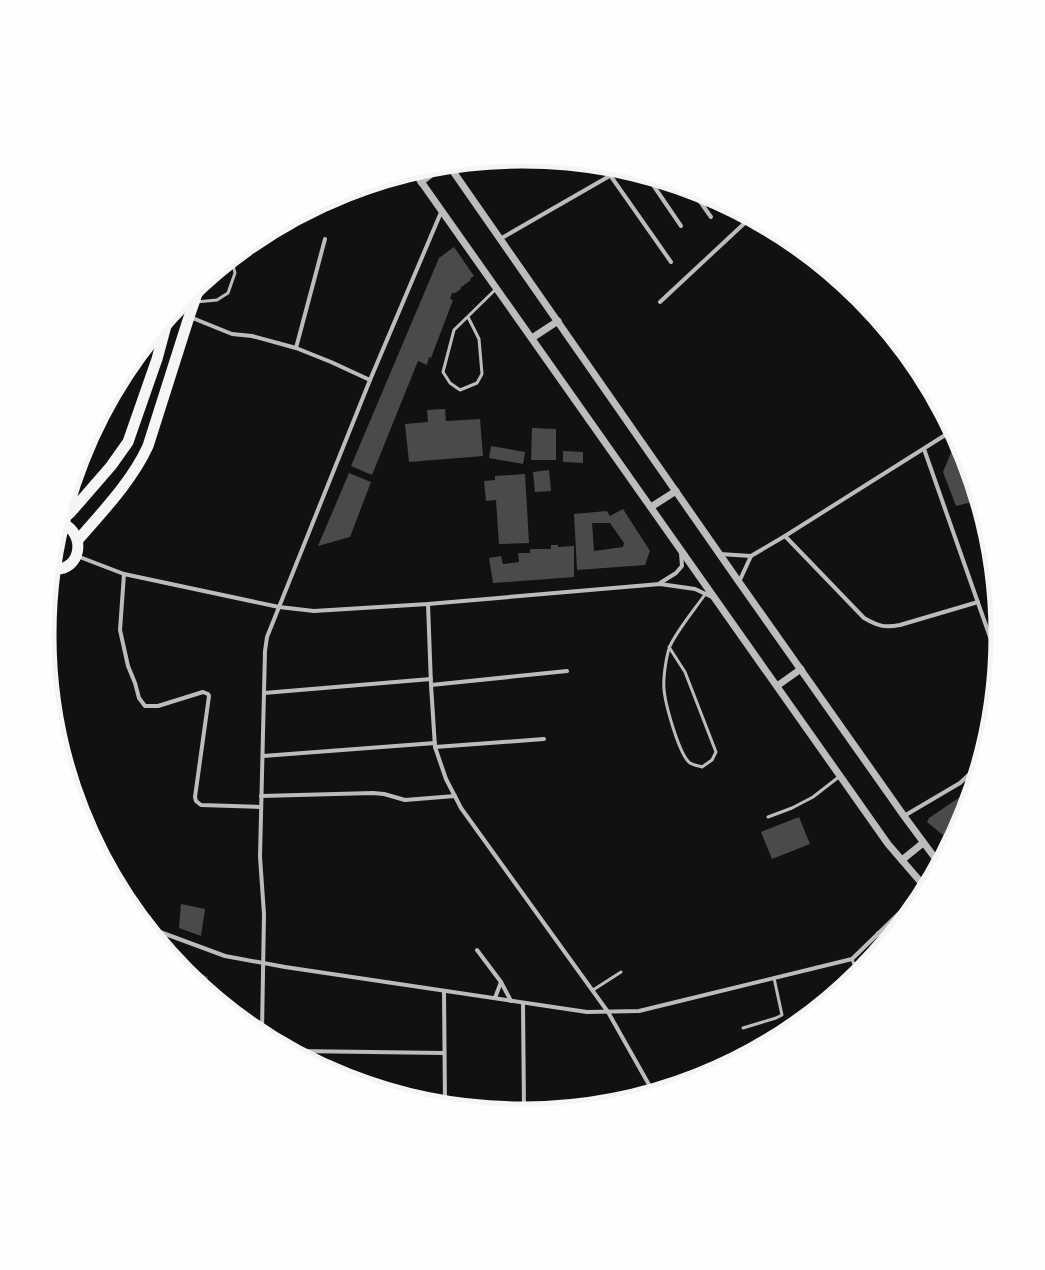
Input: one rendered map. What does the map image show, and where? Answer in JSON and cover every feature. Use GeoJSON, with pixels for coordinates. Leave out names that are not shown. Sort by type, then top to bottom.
{"type":"FeatureCollection","features":[{"type":"Feature","properties":{"kind":"highway"},"geometry":{"type":"LineString","coordinates":[[78,540],[134,471],[148,446],[194,302]]}},
{"type":"Feature","properties":{"kind":"highway"},"geometry":{"type":"LineString","coordinates":[[70,512],[111,466],[128,442],[157,359],[164,334]]}},
{"type":"Feature","properties":{"kind":"highway"},"geometry":{"type":"LineString","coordinates":[[59,568],[65,567],[72,562],[78,551],[78,540],[74,531],[67,526]]}},
{"type":"Feature","properties":{"kind":"street"},"geometry":{"type":"LineString","coordinates":[[454,172],[739,582],[934,857]]}},
{"type":"Feature","properties":{"kind":"street"},"geometry":{"type":"LineString","coordinates":[[500,239],[610,175]]}},
{"type":"Feature","properties":{"kind":"street"},"geometry":{"type":"LineString","coordinates":[[610,175],[671,262]]}},
{"type":"Feature","properties":{"kind":"street"},"geometry":{"type":"LineString","coordinates":[[422,182],[429,176]]}},
{"type":"Feature","properties":{"kind":"street"},"geometry":{"type":"LineString","coordinates":[[419,178],[888,844],[921,881]]}},
{"type":"Feature","properties":{"kind":"street"},"geometry":{"type":"LineString","coordinates":[[653,185],[681,226]]}},
{"type":"Feature","properties":{"kind":"street"},"geometry":{"type":"LineString","coordinates":[[700,201],[711,217]]}},
{"type":"Feature","properties":{"kind":"street"},"geometry":{"type":"LineString","coordinates":[[262,1025],[264,914],[260,857],[267,636],[370,380],[442,210]]}},
{"type":"Feature","properties":{"kind":"street"},"geometry":{"type":"LineString","coordinates":[[660,302],[745,223]]}},
{"type":"Feature","properties":{"kind":"street"},"geometry":{"type":"LineString","coordinates":[[296,348],[325,239]]}},
{"type":"Feature","properties":{"kind":"street"},"geometry":{"type":"LineString","coordinates":[[189,317],[232,334],[252,336],[296,348],[370,380]]}},
{"type":"Feature","properties":{"kind":"street"},"geometry":{"type":"LineString","coordinates":[[532,338],[558,321]]}},
{"type":"Feature","properties":{"kind":"street"},"geometry":{"type":"LineString","coordinates":[[720,554],[751,556],[946,435]]}},
{"type":"Feature","properties":{"kind":"street"},"geometry":{"type":"LineString","coordinates":[[924,449],[991,639]]}},
{"type":"Feature","properties":{"kind":"street"},"geometry":{"type":"LineString","coordinates":[[651,507],[676,491]]}},
{"type":"Feature","properties":{"kind":"street"},"geometry":{"type":"LineString","coordinates":[[785,536],[864,618],[877,625],[888,627],[900,625],[978,602]]}},
{"type":"Feature","properties":{"kind":"street"},"geometry":{"type":"LineString","coordinates":[[660,584],[676,573],[682,566],[681,549]]}},
{"type":"Feature","properties":{"kind":"street"},"geometry":{"type":"LineString","coordinates":[[76,556],[124,574],[279,607],[314,611],[428,604],[660,584],[695,589],[706,593],[715,599]]}},
{"type":"Feature","properties":{"kind":"street"},"geometry":{"type":"LineString","coordinates":[[739,582],[751,556]]}},
{"type":"Feature","properties":{"kind":"street"},"geometry":{"type":"LineString","coordinates":[[124,574],[120,630],[128,666],[139,698],[144,706],[158,706],[203,692],[206,692],[209,696],[195,797],[196,801],[201,805],[261,807]]}},
{"type":"Feature","properties":{"kind":"street"},"geometry":{"type":"LineString","coordinates":[[428,604],[435,745],[446,779],[461,808],[608,1012],[650,1086]]}},
{"type":"Feature","properties":{"kind":"street"},"geometry":{"type":"LineString","coordinates":[[777,686],[801,669]]}},
{"type":"Feature","properties":{"kind":"street"},"geometry":{"type":"LineString","coordinates":[[431,685],[568,671]]}},
{"type":"Feature","properties":{"kind":"street"},"geometry":{"type":"LineString","coordinates":[[264,693],[431,679]]}},
{"type":"Feature","properties":{"kind":"street"},"geometry":{"type":"LineString","coordinates":[[263,756],[544,739]]}},
{"type":"Feature","properties":{"kind":"street"},"geometry":{"type":"LineString","coordinates":[[904,816],[960,783],[970,774]]}},
{"type":"Feature","properties":{"kind":"street"},"geometry":{"type":"LineString","coordinates":[[261,796],[373,793],[405,800],[455,796]]}},
{"type":"Feature","properties":{"kind":"street"},"geometry":{"type":"LineString","coordinates":[[902,860],[923,843]]}},
{"type":"Feature","properties":{"kind":"street"},"geometry":{"type":"LineString","coordinates":[[161,932],[225,956],[263,963],[587,1012],[608,1012],[639,1011],[852,959],[898,914]]}},
{"type":"Feature","properties":{"kind":"street"},"geometry":{"type":"LineString","coordinates":[[878,934],[880,938]]}},
{"type":"Feature","properties":{"kind":"street"},"geometry":{"type":"LineString","coordinates":[[477,950],[501,982],[511,1001]]}},
{"type":"Feature","properties":{"kind":"street"},"geometry":{"type":"LineString","coordinates":[[495,998],[501,982]]}},
{"type":"Feature","properties":{"kind":"street"},"geometry":{"type":"LineString","coordinates":[[444,991],[445,1096]]}},
{"type":"Feature","properties":{"kind":"street"},"geometry":{"type":"LineString","coordinates":[[524,1003],[524,1104]]}},
{"type":"Feature","properties":{"kind":"street"},"geometry":{"type":"LineString","coordinates":[[308,1051],[444,1053]]}},
{"type":"Feature","properties":{"kind":"lane"},"geometry":{"type":"LineString","coordinates":[[194,302],[217,300],[228,293],[235,273],[233,266]]}},
{"type":"Feature","properties":{"kind":"lane"},"geometry":{"type":"LineString","coordinates":[[468,317],[479,339],[482,374],[477,383],[460,390],[450,383],[443,372],[454,330],[497,288]]}},
{"type":"Feature","properties":{"kind":"lane"},"geometry":{"type":"LineString","coordinates":[[669,647],[685,672],[716,752],[712,760],[702,766],[690,763],[682,752],[666,707],[663,688],[664,671],[669,647],[685,621],[706,593]]}},
{"type":"Feature","properties":{"kind":"lane"},"geometry":{"type":"LineString","coordinates":[[768,818],[813,797],[840,776]]}},
{"type":"Feature","properties":{"kind":"lane"},"geometry":{"type":"LineString","coordinates":[[852,959],[854,966]]}},
{"type":"Feature","properties":{"kind":"lane"},"geometry":{"type":"LineString","coordinates":[[593,990],[621,972]]}},
{"type":"Feature","properties":{"kind":"lane"},"geometry":{"type":"LineString","coordinates":[[743,1028],[776,1018],[782,1014],[774,978]]}},
{"type":"Feature","properties":{"kind":"building"},"geometry":{"type":"Polygon","coordinates":[[[454,247],[474,276],[460,288],[461,289],[455,293],[452,293],[450,299],[453,300],[431,358],[429,357],[427,365],[418,361],[372,475],[351,466],[439,258],[454,247]]]}},
{"type":"Feature","properties":{"kind":"building"},"geometry":{"type":"Polygon","coordinates":[[[445,409],[446,421],[480,419],[483,456],[409,462],[405,424],[428,422],[427,410],[445,409]]]}},
{"type":"Feature","properties":{"kind":"building"},"geometry":{"type":"Polygon","coordinates":[[[532,428],[556,429],[556,460],[531,460],[532,428]]]}},
{"type":"Feature","properties":{"kind":"building"},"geometry":{"type":"Polygon","coordinates":[[[491,446],[525,452],[523,464],[489,458],[491,446]]]}},
{"type":"Feature","properties":{"kind":"building"},"geometry":{"type":"Polygon","coordinates":[[[952,450],[966,484],[971,502],[956,506],[943,472],[952,450]]]}},
{"type":"Feature","properties":{"kind":"building"},"geometry":{"type":"Polygon","coordinates":[[[563,451],[583,452],[583,463],[563,462],[563,451]]]}},
{"type":"Feature","properties":{"kind":"building"},"geometry":{"type":"Polygon","coordinates":[[[549,470],[551,491],[535,492],[533,472],[549,470]]]}},
{"type":"Feature","properties":{"kind":"building"},"geometry":{"type":"Polygon","coordinates":[[[349,473],[371,482],[350,537],[318,546],[349,473]]]}},
{"type":"Feature","properties":{"kind":"building"},"geometry":{"type":"Polygon","coordinates":[[[525,474],[529,543],[499,544],[496,500],[486,501],[484,481],[495,480],[495,476],[525,474]]]}},
{"type":"Feature","properties":{"kind":"building"},"geometry":{"type":"Polygon","coordinates":[[[623,509],[650,551],[645,565],[577,570],[574,514],[607,511],[610,516],[623,509]],[[592,523],[594,551],[623,547],[624,543],[610,523],[592,523]]]}},
{"type":"Feature","properties":{"kind":"building"},"geometry":{"type":"Polygon","coordinates":[[[551,545],[558,545],[558,547],[574,546],[574,577],[493,583],[489,558],[501,556],[503,564],[519,562],[518,553],[530,553],[530,549],[551,549],[551,545]]]}},
{"type":"Feature","properties":{"kind":"building"},"geometry":{"type":"Polygon","coordinates":[[[963,795],[945,837],[927,822],[929,818],[963,795]]]}},
{"type":"Feature","properties":{"kind":"building"},"geometry":{"type":"Polygon","coordinates":[[[799,817],[810,844],[772,859],[761,832],[799,817]]]}},
{"type":"Feature","properties":{"kind":"building"},"geometry":{"type":"Polygon","coordinates":[[[181,904],[205,909],[201,936],[179,928],[181,904]]]}},
{"type":"Feature","properties":{"kind":"building"},"geometry":{"type":"Polygon","coordinates":[[[198,972],[208,977],[207,981],[198,972]]]}}]}
